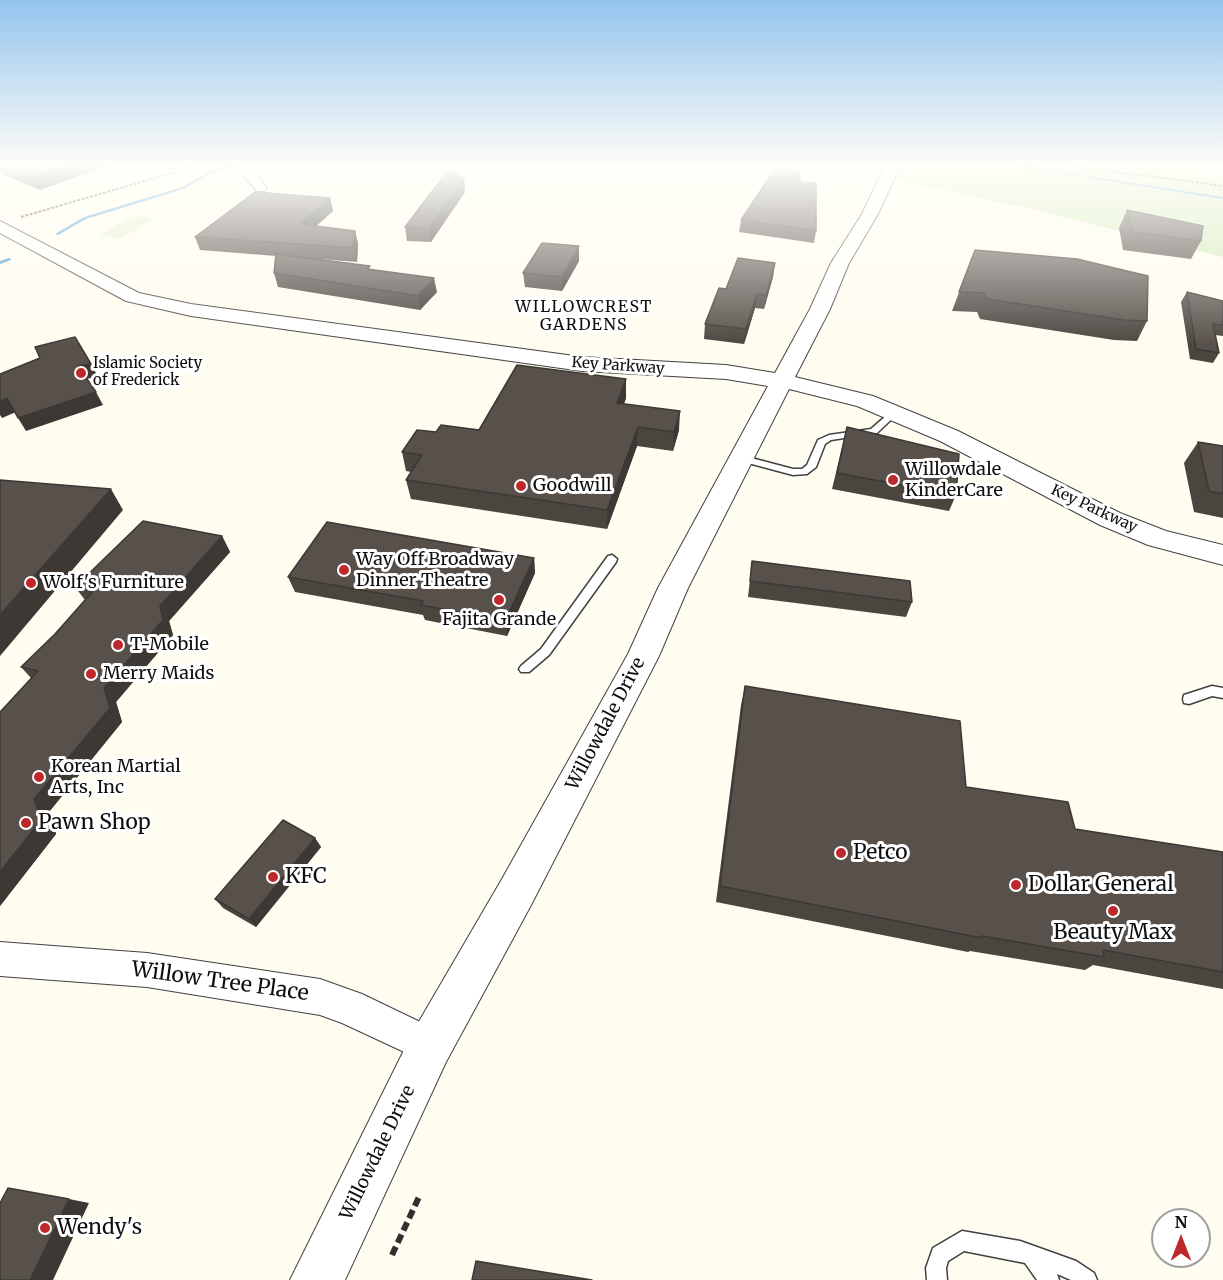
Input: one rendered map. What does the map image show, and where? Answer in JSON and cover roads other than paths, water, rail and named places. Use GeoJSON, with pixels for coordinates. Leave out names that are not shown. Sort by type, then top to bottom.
{"type":"FeatureCollection","features":[{"type":"Feature","properties":{"kind":"street","name":"Willowdale Drive"},"geometry":{"type":"LineString","coordinates":[[317,1280],[430,1046],[516,893],[643,656],[673,588],[782,381],[840,263],[863,226]]}},
{"type":"Feature","properties":{"kind":"street","name":"Key Parkway"},"geometry":{"type":"LineString","coordinates":[[5,227],[133,297],[191,310],[582,364],[726,372],[782,381],[865,401],[949,436],[1110,519],[1158,538],[1223,555]]}},
{"type":"Feature","properties":{"kind":"street","name":"Willow Tree Place"},"geometry":{"type":"LineString","coordinates":[[0,959],[147,970],[320,997],[350,1007],[430,1046]]}},
{"type":"Feature","properties":{"kind":"lane"},"geometry":{"type":"LineString","coordinates":[[740,458],[793,472],[804,472],[811,467],[821,442],[829,438],[874,431],[894,412]]}},
{"type":"Feature","properties":{"kind":"lane"},"geometry":{"type":"LineString","coordinates":[[525,669],[545,652],[612,559]]}},
{"type":"Feature","properties":{"kind":"lane"},"geometry":{"type":"LineString","coordinates":[[1189,699],[1212,691],[1223,693]]}},
{"type":"Feature","properties":{"kind":"lane"},"geometry":{"type":"LineString","coordinates":[[936,1280],[936,1268],[940,1255],[962,1241],[1020,1251],[1076,1271],[1087,1280]]}},
{"type":"Feature","properties":{"kind":"lane"},"geometry":{"type":"LineString","coordinates":[[1032,1255],[1049,1280]]}},
{"type":"Feature","properties":{"kind":"waterway"},"geometry":{"type":"LineString","coordinates":[[57,234],[71,226]]}},
{"type":"Feature","properties":{"kind":"waterway"},"geometry":{"type":"LineString","coordinates":[[0,263],[9,259]]}},
{"type":"Feature","properties":{"kind":"place","name":"Islamic Society of Frederick"},"geometry":{"type":"Point","coordinates":[81,373]}},
{"type":"Feature","properties":{"kind":"place","name":"Willowdale KinderCare"},"geometry":{"type":"Point","coordinates":[893,480]}},
{"type":"Feature","properties":{"kind":"place","name":"Goodwill"},"geometry":{"type":"Point","coordinates":[521,486]}},
{"type":"Feature","properties":{"kind":"place","name":"Way Off Broadway Dinner Theatre"},"geometry":{"type":"Point","coordinates":[344,570]}},
{"type":"Feature","properties":{"kind":"place","name":"Wolf's Furniture"},"geometry":{"type":"Point","coordinates":[31,583]}},
{"type":"Feature","properties":{"kind":"place","name":"Fajita Grande"},"geometry":{"type":"Point","coordinates":[499,600]}},
{"type":"Feature","properties":{"kind":"place","name":"T-Mobile"},"geometry":{"type":"Point","coordinates":[118,645]}},
{"type":"Feature","properties":{"kind":"place","name":"Merry Maids"},"geometry":{"type":"Point","coordinates":[91,674]}},
{"type":"Feature","properties":{"kind":"place","name":"Korean Martial Arts, Inc"},"geometry":{"type":"Point","coordinates":[39,777]}},
{"type":"Feature","properties":{"kind":"place","name":"Pawn Shop"},"geometry":{"type":"Point","coordinates":[26,823]}},
{"type":"Feature","properties":{"kind":"place","name":"Petco"},"geometry":{"type":"Point","coordinates":[841,853]}},
{"type":"Feature","properties":{"kind":"place","name":"KFC"},"geometry":{"type":"Point","coordinates":[273,877]}},
{"type":"Feature","properties":{"kind":"place","name":"Dollar General"},"geometry":{"type":"Point","coordinates":[1016,885]}},
{"type":"Feature","properties":{"kind":"place","name":"Beauty Max"},"geometry":{"type":"Point","coordinates":[1113,911]}},
{"type":"Feature","properties":{"kind":"place","name":"Wendy's"},"geometry":{"type":"Point","coordinates":[45,1228]}},
{"type":"Feature","properties":{"kind":"district","name":"WILLOWCREST GARDENS"},"geometry":{"type":"Point","coordinates":[584,316]}}]}
